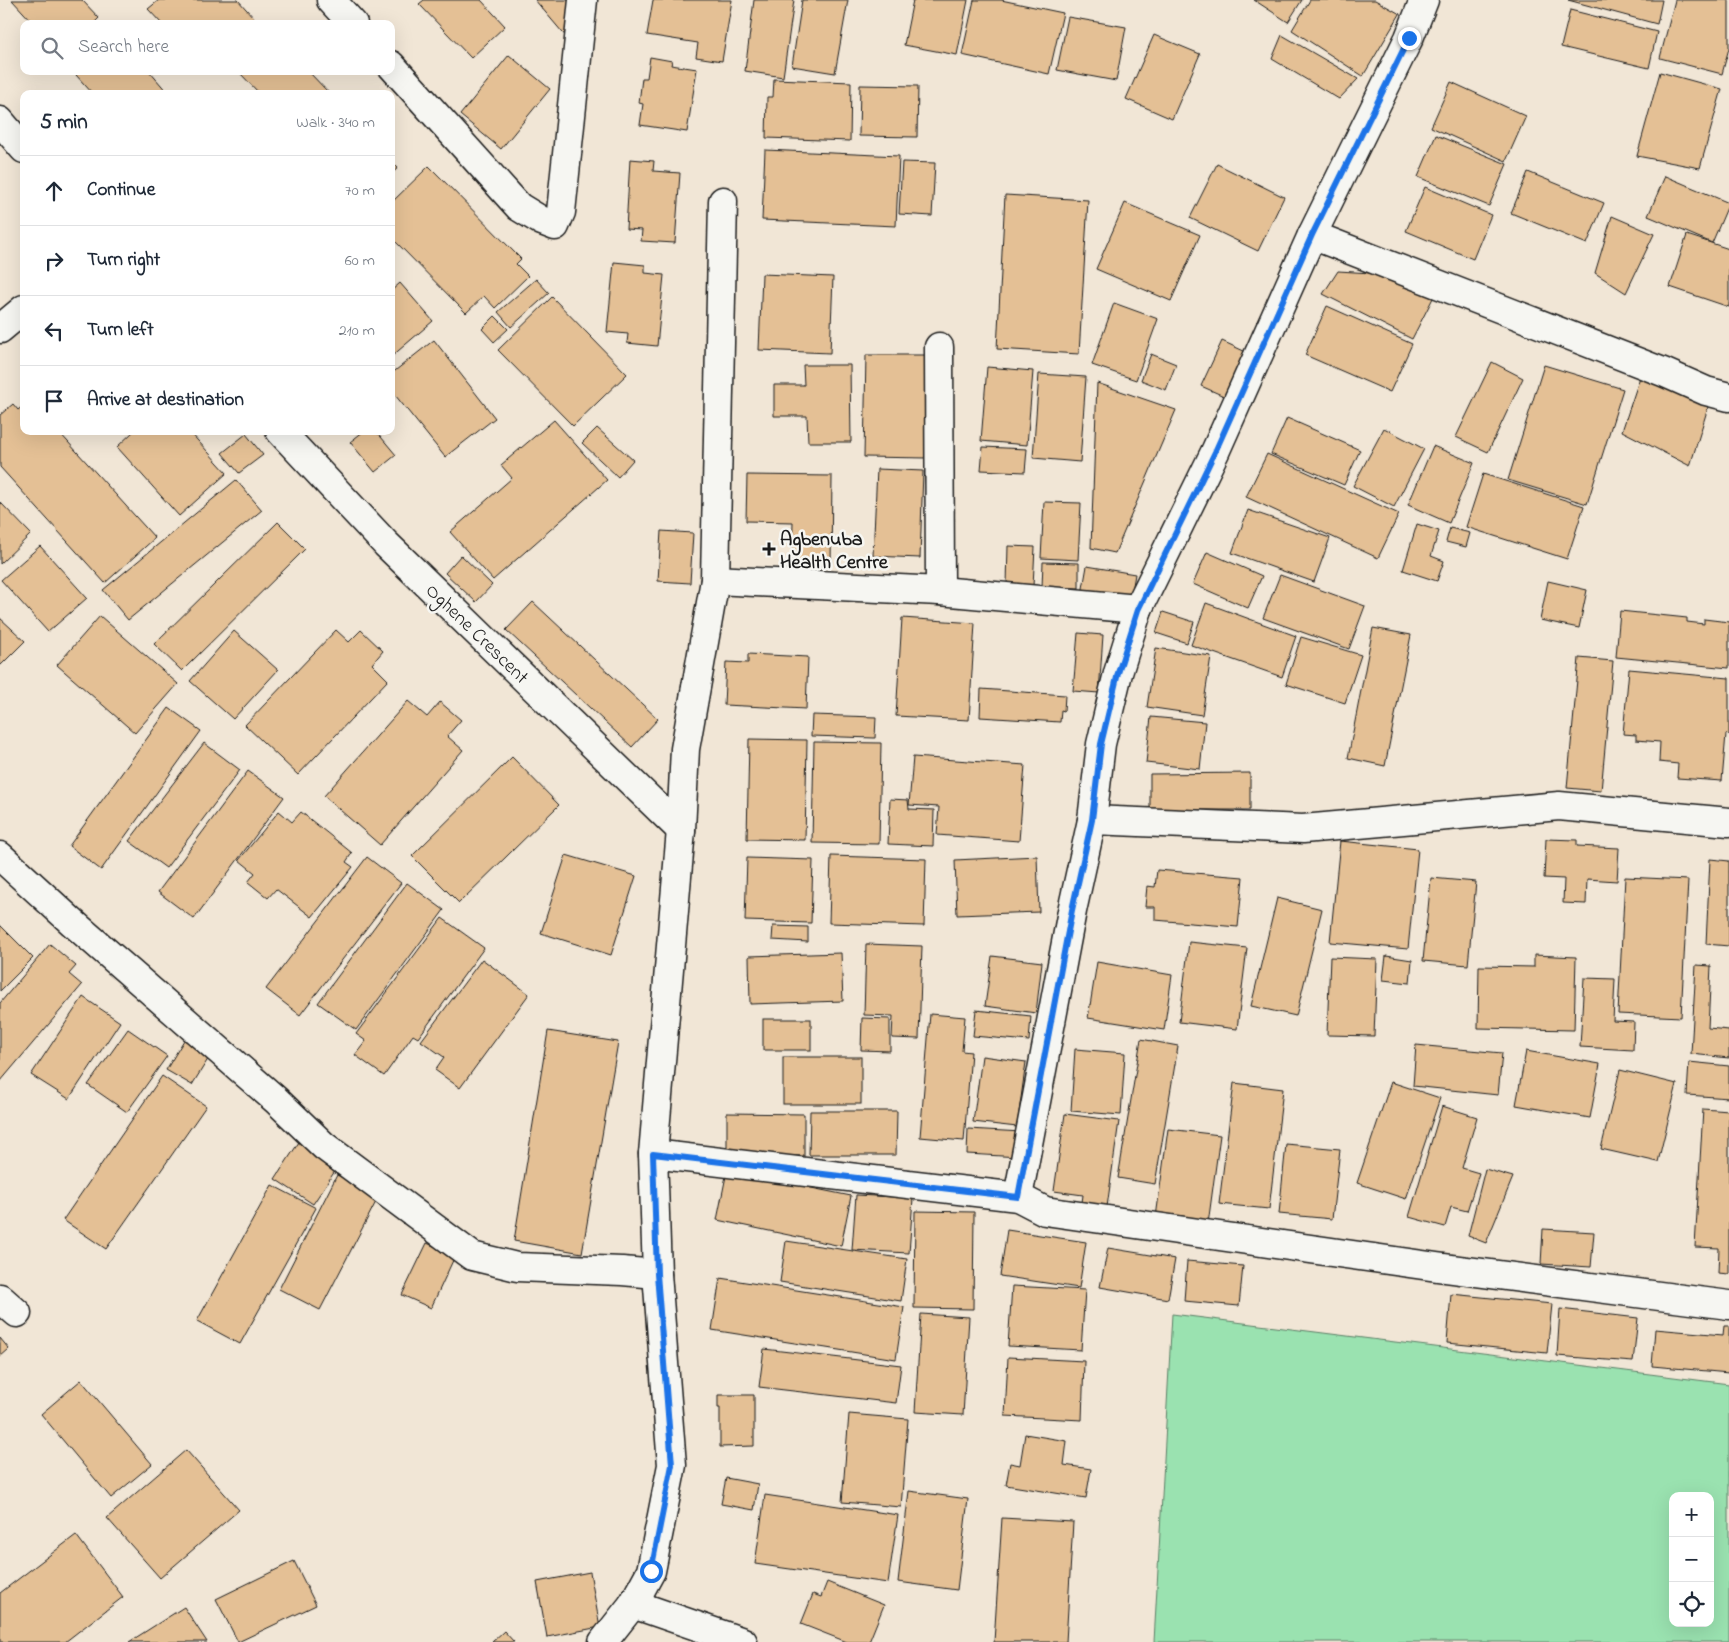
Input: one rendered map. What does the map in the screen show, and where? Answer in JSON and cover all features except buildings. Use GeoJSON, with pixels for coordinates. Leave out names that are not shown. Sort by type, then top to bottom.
{"type":"FeatureCollection","features":[{"type":"Feature","properties":{"kind":"street"},"geometry":{"type":"LineString","coordinates":[[332,0],[350,20]]}},
{"type":"Feature","properties":{"kind":"street"},"geometry":{"type":"LineString","coordinates":[[395,69],[519,207],[542,221],[555,226],[561,212],[583,0]]}},
{"type":"Feature","properties":{"kind":"street"},"geometry":{"type":"LineString","coordinates":[[1018,1197],[1072,910],[1092,820],[1101,744],[1118,673],[1138,610],[1215,452],[1312,235],[1409,38],[1424,0]]}},
{"type":"Feature","properties":{"kind":"street"},"geometry":{"type":"LineString","coordinates":[[0,120],[20,144]]}},
{"type":"Feature","properties":{"kind":"street"},"geometry":{"type":"LineString","coordinates":[[603,1642],[634,1604],[651,1571],[672,1465],[657,1274],[653,1154],[681,830],[685,749],[715,580],[723,201]]}},
{"type":"Feature","properties":{"kind":"street"},"geometry":{"type":"LineString","coordinates":[[1312,235],[1663,372],[1706,391],[1729,397]]}},
{"type":"Feature","properties":{"kind":"street"},"geometry":{"type":"LineString","coordinates":[[0,329],[20,312]]}},
{"type":"Feature","properties":{"kind":"street"},"geometry":{"type":"LineString","coordinates":[[939,347],[940,592]]}},
{"type":"Feature","properties":{"kind":"street","name":"Oghene Crescent"},"geometry":{"type":"LineString","coordinates":[[284,435],[386,544],[681,830]]}},
{"type":"Feature","properties":{"kind":"street"},"geometry":{"type":"LineString","coordinates":[[715,580],[940,592],[1138,610]]}},
{"type":"Feature","properties":{"kind":"street"},"geometry":{"type":"LineString","coordinates":[[1092,820],[1304,829],[1559,806],[1729,822]]}},
{"type":"Feature","properties":{"kind":"street"},"geometry":{"type":"LineString","coordinates":[[0,856],[72,922],[276,1100],[324,1146],[472,1256],[518,1267],[657,1274]]}},
{"type":"Feature","properties":{"kind":"street"},"geometry":{"type":"LineString","coordinates":[[653,1154],[1018,1197],[1045,1211],[1437,1267],[1729,1305]]}},
{"type":"Feature","properties":{"kind":"street"},"geometry":{"type":"LineString","coordinates":[[634,1604],[743,1642]]}},
{"type":"Feature","properties":{"kind":"green space"},"geometry":{"type":"Polygon","coordinates":[[[1172,1314],[1729,1384],[1729,1642],[1154,1642],[1172,1314]]]}},
{"type":"Feature","properties":{"kind":"place","name":"Agbenuba Health Centre"},"geometry":{"type":"Point","coordinates":[769,549]}},
{"type":"Feature","properties":{"kind":"route"},"geometry":{"type":"LineString","coordinates":[[651,1571],[672,1465],[657,1274],[653,1154],[1018,1197],[1072,910],[1092,820],[1101,744],[1118,673],[1138,610],[1215,452],[1312,235],[1409,38]]}}]}
